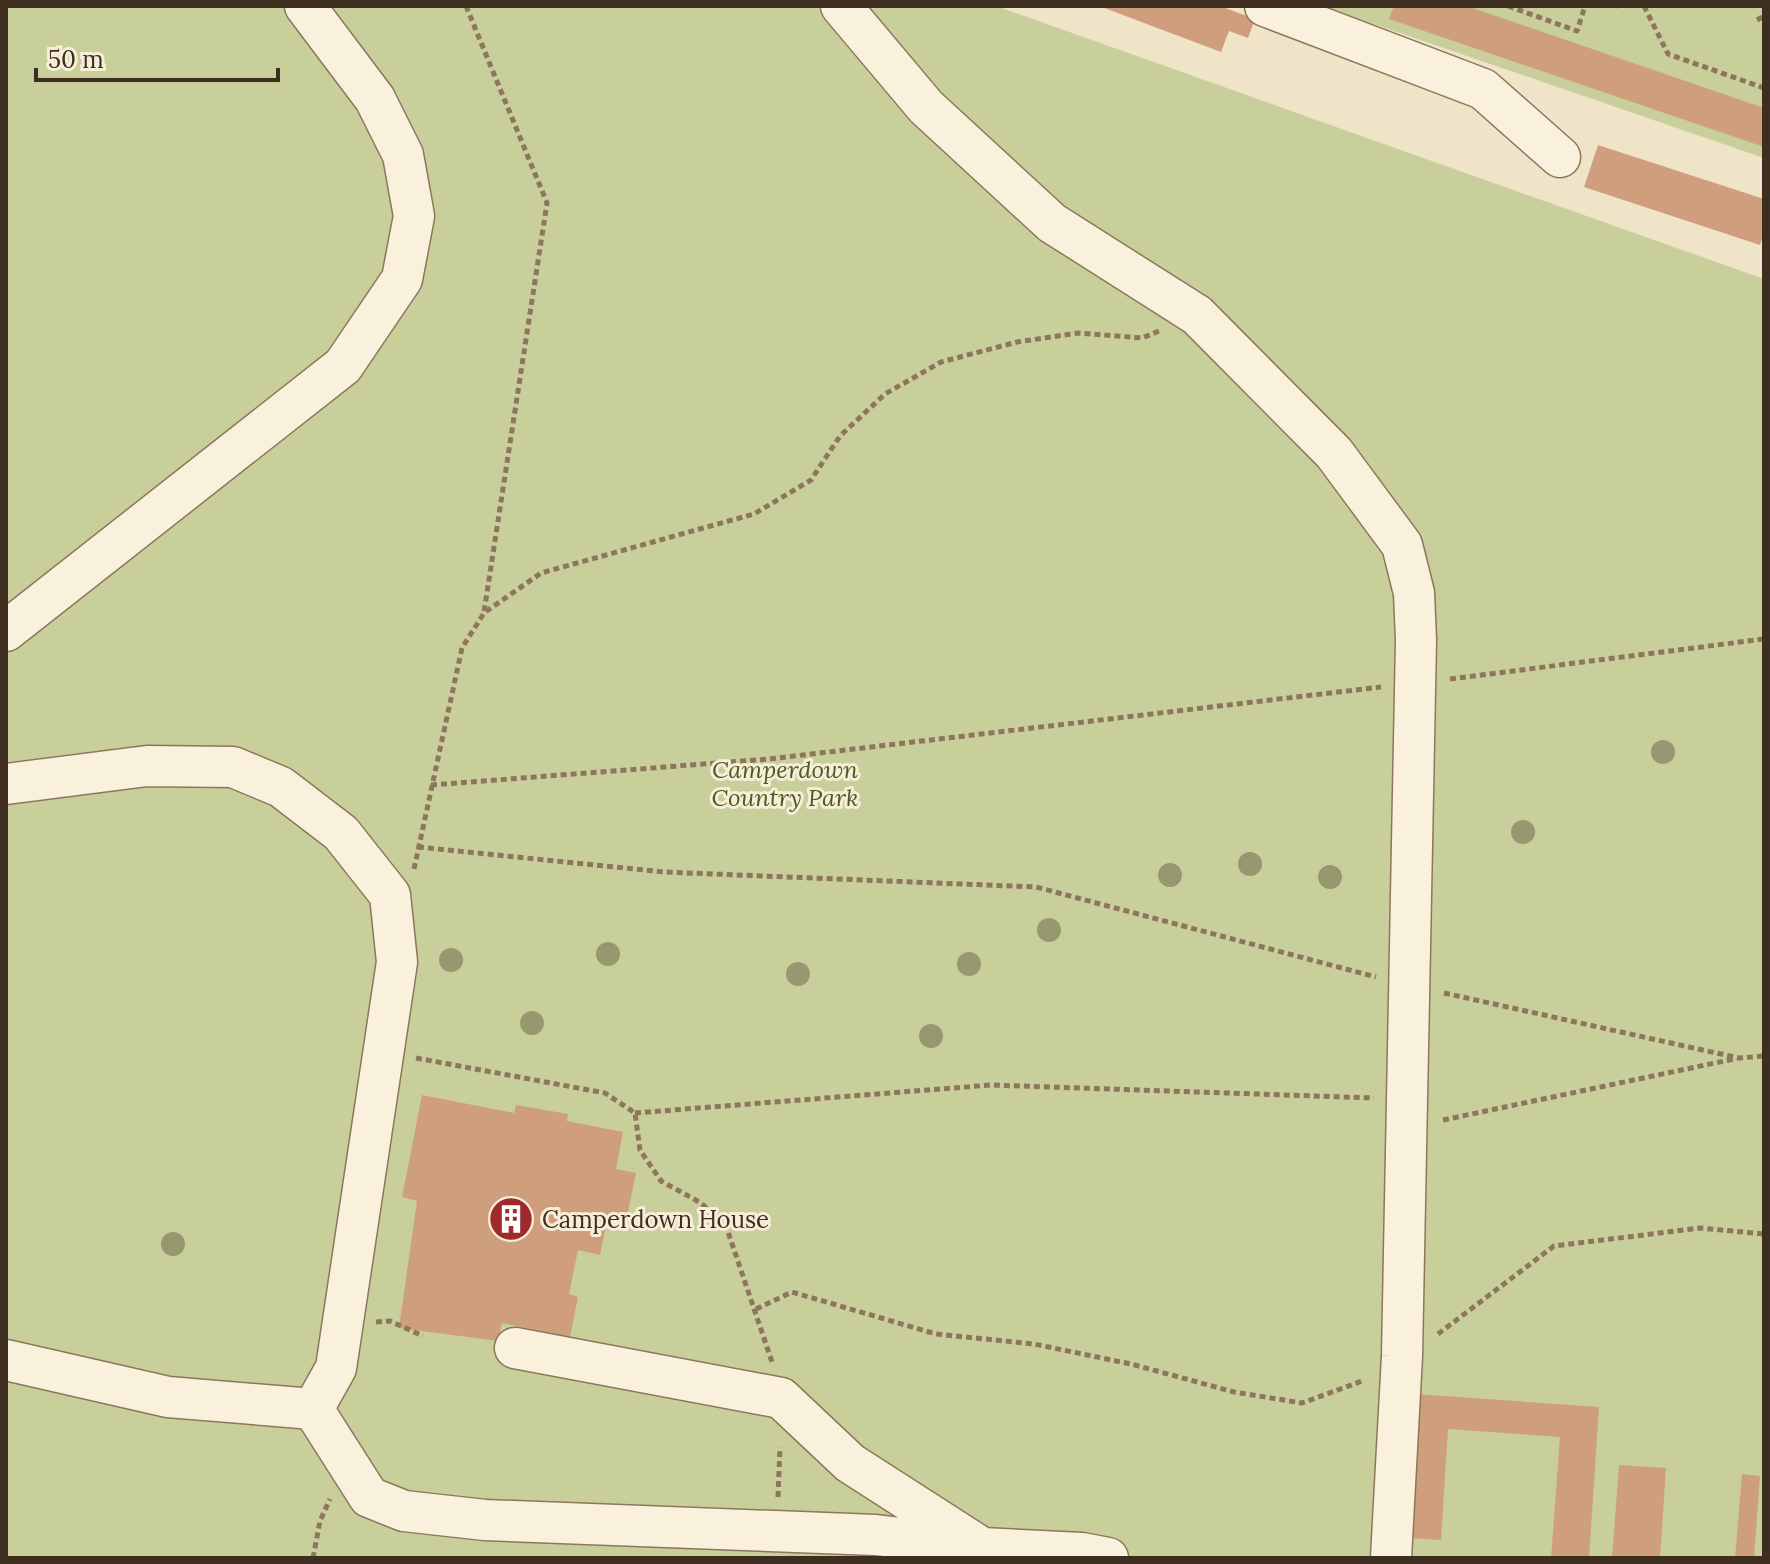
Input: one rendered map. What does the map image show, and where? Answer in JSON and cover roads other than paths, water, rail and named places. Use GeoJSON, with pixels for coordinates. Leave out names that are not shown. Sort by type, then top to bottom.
{"type":"FeatureCollection","features":[{"type":"Feature","properties":{"kind":"lane"},"geometry":{"type":"LineString","coordinates":[[6,631],[343,366],[402,279],[414,216],[403,155],[375,99],[305,6]]}},
{"type":"Feature","properties":{"kind":"lane"},"geometry":{"type":"LineString","coordinates":[[841,6],[926,107],[1052,223],[1197,315],[1334,453],[1402,545],[1414,593],[1415,683],[1402,1356],[1391,1558]]}},
{"type":"Feature","properties":{"kind":"lane"},"geometry":{"type":"LineString","coordinates":[[1265,6],[1483,89],[1560,157]]}},
{"type":"Feature","properties":{"kind":"lane"},"geometry":{"type":"LineString","coordinates":[[6,784],[147,766],[233,767],[281,787],[341,833],[390,895],[397,962],[384,1053],[336,1368],[313,1409]]}},
{"type":"Feature","properties":{"kind":"lane"},"geometry":{"type":"LineString","coordinates":[[515,1348],[781,1398],[850,1463],[977,1553]]}},
{"type":"Feature","properties":{"kind":"lane"},"geometry":{"type":"LineString","coordinates":[[6,1360],[168,1397],[313,1409]]}},
{"type":"Feature","properties":{"kind":"lane"},"geometry":{"type":"LineString","coordinates":[[313,1409],[346,1466],[369,1497],[404,1511],[485,1520],[876,1535],[977,1553],[1082,1553],[1108,1558]]}},
{"type":"Feature","properties":{"kind":"place","name":"Camperdown House"},"geometry":{"type":"Point","coordinates":[511,1219]}},
{"type":"Feature","properties":{"kind":"park label","name":"Camperdown Country Park"},"geometry":{"type":"Point","coordinates":[785,783]}}]}
